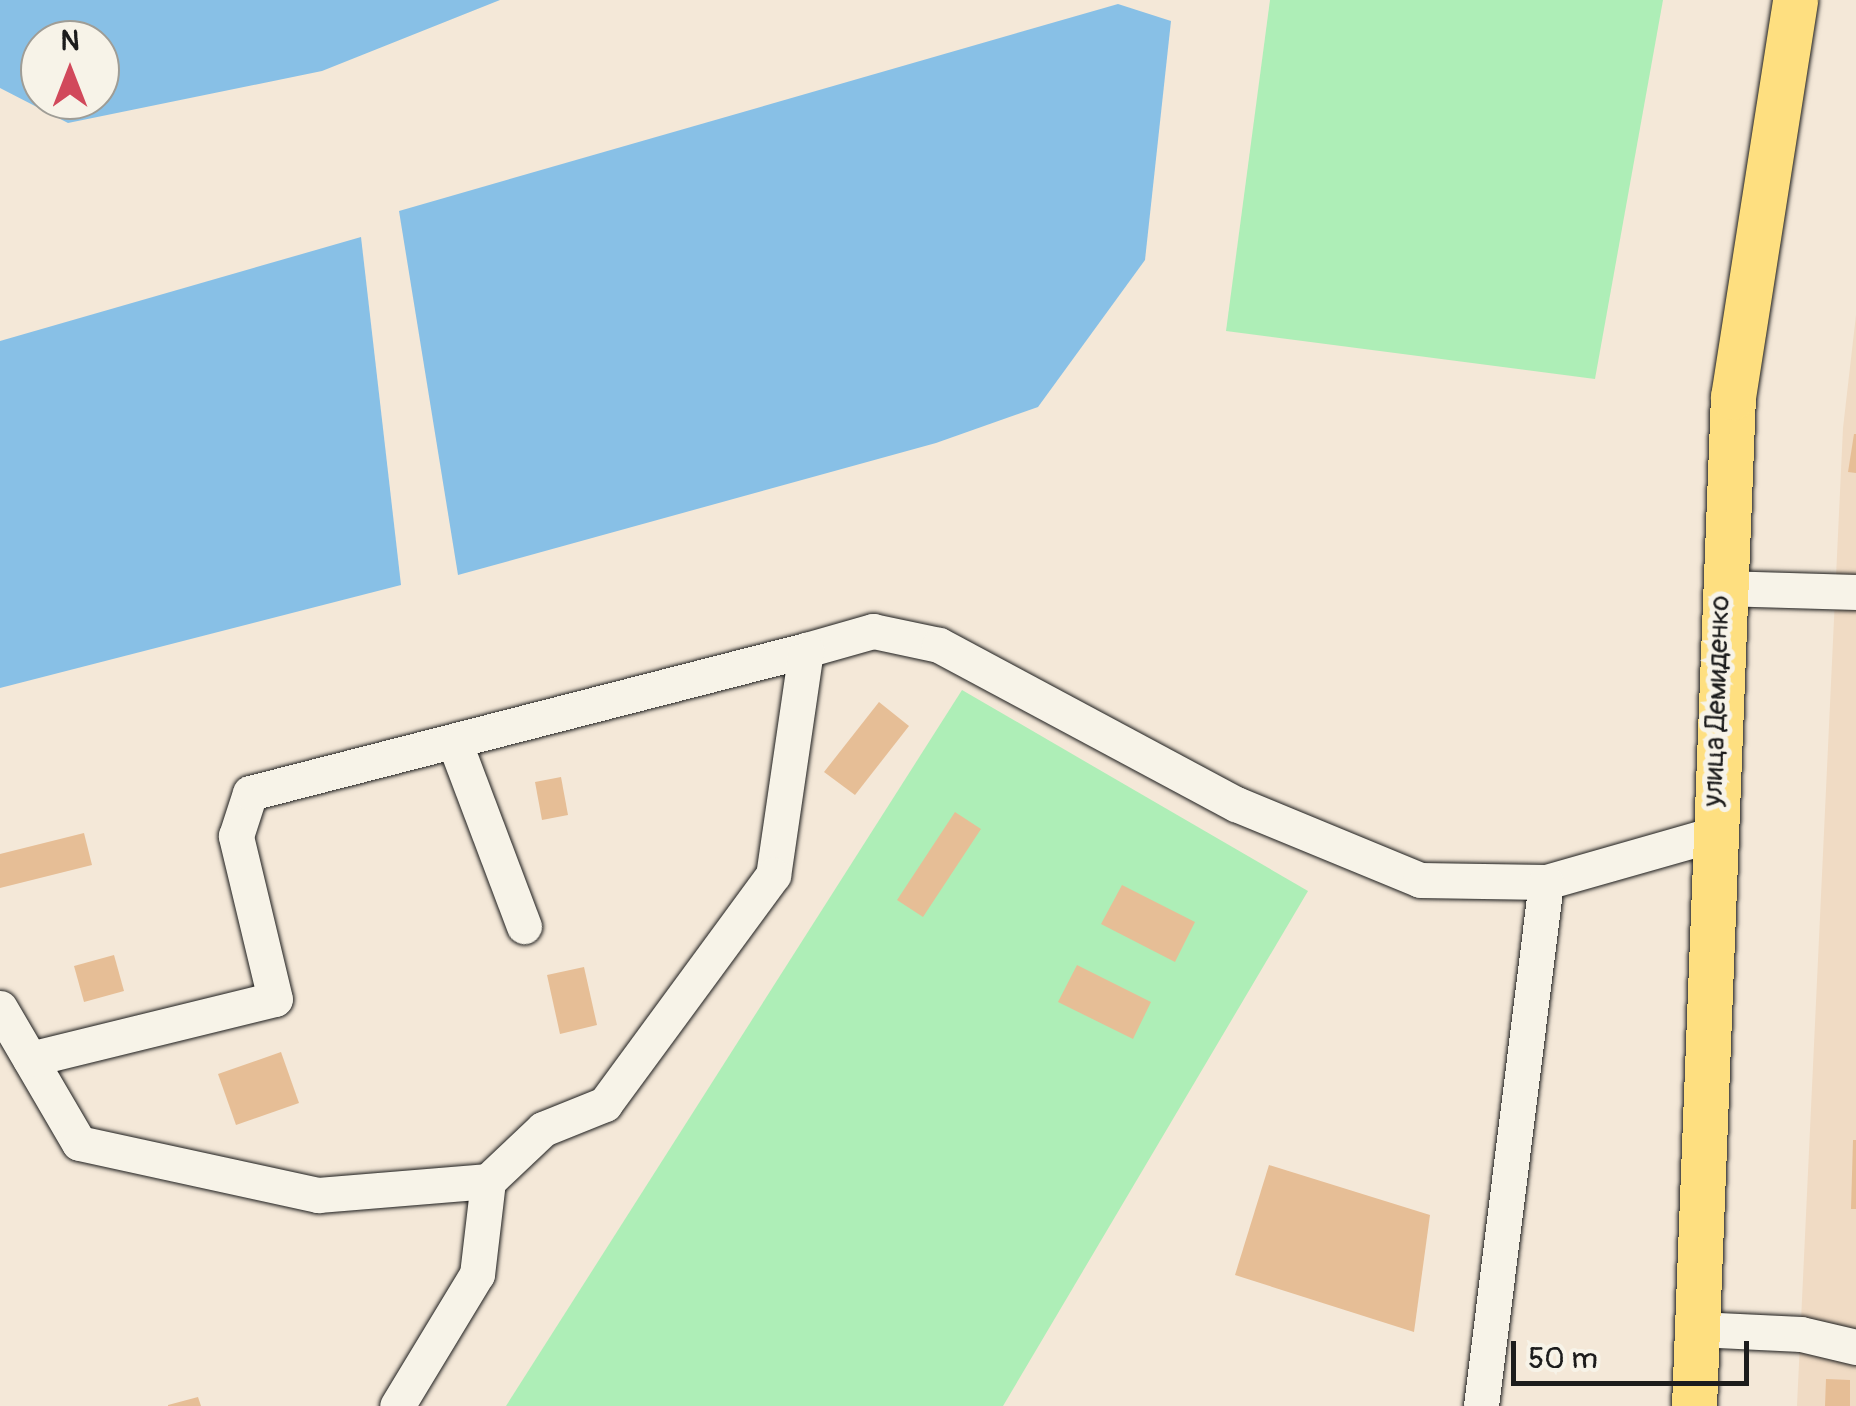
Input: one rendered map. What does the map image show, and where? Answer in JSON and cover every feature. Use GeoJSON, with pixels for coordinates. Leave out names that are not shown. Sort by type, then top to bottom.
{"type":"FeatureCollection","features":[{"type":"Feature","properties":{"kind":"main road","name":"улица Демиденко"},"geometry":{"type":"LineString","coordinates":[[1694,1406],[1711,836],[1733,397],[1795,0]]}},
{"type":"Feature","properties":{"kind":"lane"},"geometry":{"type":"LineString","coordinates":[[1721,588],[1856,592]]}},
{"type":"Feature","properties":{"kind":"lane"},"geometry":{"type":"LineString","coordinates":[[30,1059],[275,999],[236,836],[250,793],[874,631],[940,646],[1236,804],[1420,880],[1546,882],[1711,836]]}},
{"type":"Feature","properties":{"kind":"lane"},"geometry":{"type":"LineString","coordinates":[[397,1406],[476,1274],[488,1181],[542,1129],[605,1104],[773,874],[806,650]]}},
{"type":"Feature","properties":{"kind":"lane"},"geometry":{"type":"LineString","coordinates":[[454,741],[524,926]]}},
{"type":"Feature","properties":{"kind":"lane"},"geometry":{"type":"LineString","coordinates":[[1481,1406],[1546,882]]}},
{"type":"Feature","properties":{"kind":"lane"},"geometry":{"type":"LineString","coordinates":[[0,1008],[79,1143],[318,1195],[488,1181]]}},
{"type":"Feature","properties":{"kind":"lane"},"geometry":{"type":"LineString","coordinates":[[1697,1329],[1802,1334],[1856,1346]]}},
{"type":"Feature","properties":{"kind":"shaded area"},"geometry":{"type":"Polygon","coordinates":[[[1856,315],[1856,1406],[1797,1406],[1843,428],[1856,315]]]}},
{"type":"Feature","properties":{"kind":"green space"},"geometry":{"type":"Polygon","coordinates":[[[1270,0],[1663,0],[1595,379],[1226,331],[1270,0]]]}},
{"type":"Feature","properties":{"kind":"green space"},"geometry":{"type":"Polygon","coordinates":[[[962,690],[1308,891],[1003,1406],[506,1406],[962,690]]]}},
{"type":"Feature","properties":{"kind":"water"},"geometry":{"type":"Polygon","coordinates":[[[0,0],[500,0],[322,71],[120,112],[120,20],[20,20],[20,98],[0,88],[0,0]]]}},
{"type":"Feature","properties":{"kind":"water"},"geometry":{"type":"Polygon","coordinates":[[[1118,4],[1171,21],[1145,260],[1038,407],[936,443],[458,575],[399,211],[1118,4]]]}},
{"type":"Feature","properties":{"kind":"water"},"geometry":{"type":"Polygon","coordinates":[[[361,237],[401,585],[0,688],[0,341],[361,237]]]}},
{"type":"Feature","properties":{"kind":"building"},"geometry":{"type":"Polygon","coordinates":[[[1856,434],[1856,473],[1848,472],[1856,434]]]}},
{"type":"Feature","properties":{"kind":"building"},"geometry":{"type":"Polygon","coordinates":[[[879,702],[909,726],[855,795],[824,772],[879,702]]]}},
{"type":"Feature","properties":{"kind":"building"},"geometry":{"type":"Polygon","coordinates":[[[561,777],[568,815],[542,820],[535,782],[561,777]]]}},
{"type":"Feature","properties":{"kind":"building"},"geometry":{"type":"Polygon","coordinates":[[[955,812],[981,829],[923,917],[897,900],[955,812]]]}},
{"type":"Feature","properties":{"kind":"building"},"geometry":{"type":"Polygon","coordinates":[[[84,833],[92,865],[0,888],[0,854],[84,833]]]}},
{"type":"Feature","properties":{"kind":"building"},"geometry":{"type":"Polygon","coordinates":[[[1122,885],[1195,922],[1175,962],[1101,924],[1122,885]]]}},
{"type":"Feature","properties":{"kind":"building"},"geometry":{"type":"Polygon","coordinates":[[[114,955],[124,991],[84,1002],[74,966],[114,955]]]}},
{"type":"Feature","properties":{"kind":"building"},"geometry":{"type":"Polygon","coordinates":[[[1077,965],[1151,1002],[1133,1039],[1058,1002],[1077,965]]]}},
{"type":"Feature","properties":{"kind":"building"},"geometry":{"type":"Polygon","coordinates":[[[584,967],[597,1025],[560,1034],[547,975],[584,967]]]}},
{"type":"Feature","properties":{"kind":"building"},"geometry":{"type":"Polygon","coordinates":[[[281,1052],[299,1103],[236,1125],[218,1074],[281,1052]]]}},
{"type":"Feature","properties":{"kind":"building"},"geometry":{"type":"Polygon","coordinates":[[[1856,1140],[1856,1209],[1851,1209],[1856,1140]]]}},
{"type":"Feature","properties":{"kind":"building"},"geometry":{"type":"Polygon","coordinates":[[[1269,1165],[1430,1215],[1414,1332],[1235,1275],[1269,1165]]]}},
{"type":"Feature","properties":{"kind":"building"},"geometry":{"type":"Polygon","coordinates":[[[1826,1379],[1850,1380],[1850,1406],[1825,1406],[1826,1379]]]}},
{"type":"Feature","properties":{"kind":"building"},"geometry":{"type":"Polygon","coordinates":[[[198,1397],[201,1406],[168,1406],[168,1405],[198,1397]]]}}]}
